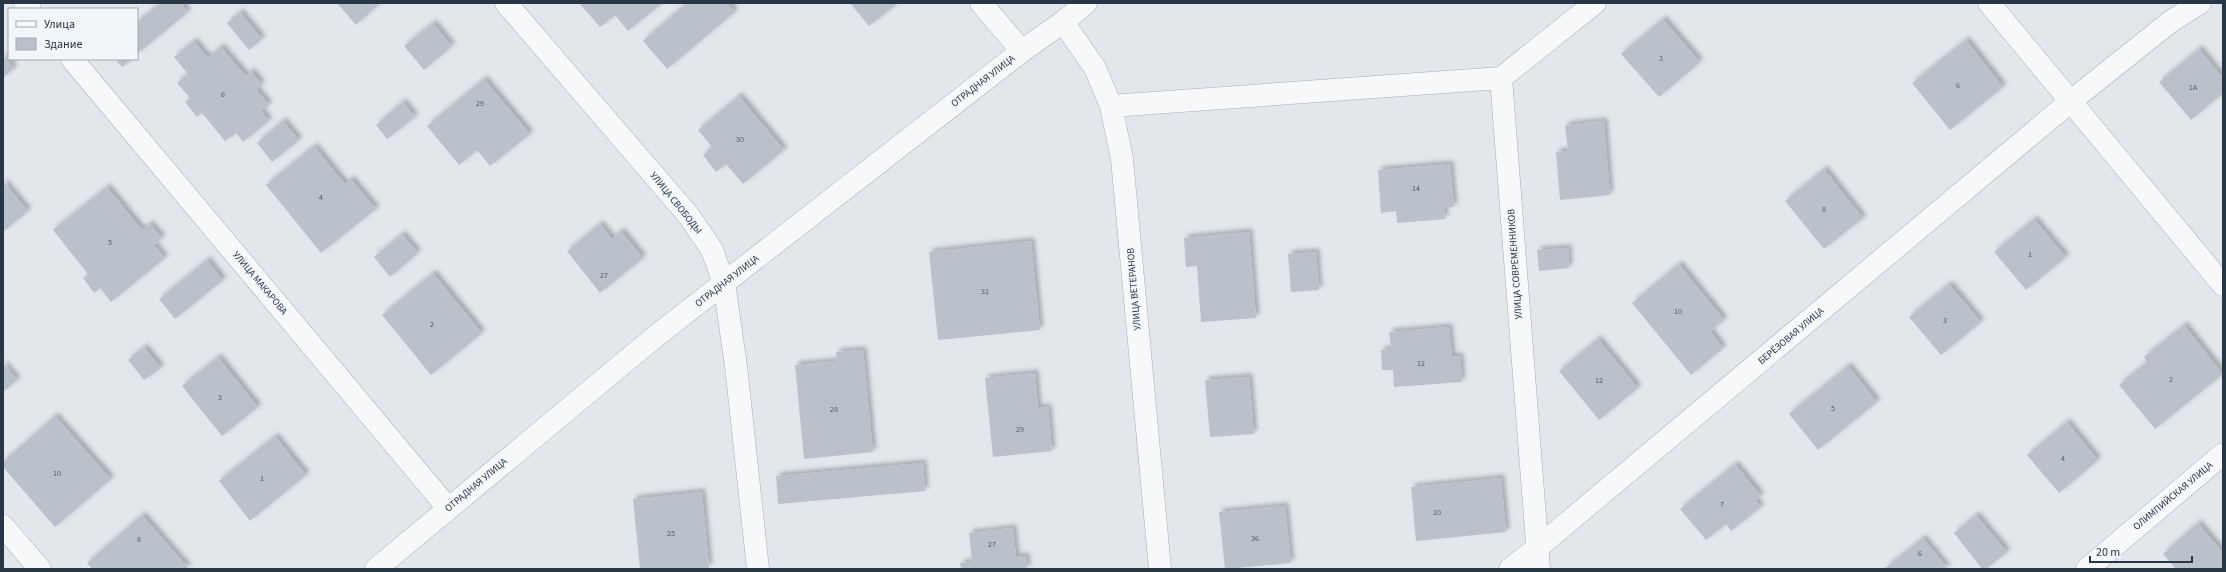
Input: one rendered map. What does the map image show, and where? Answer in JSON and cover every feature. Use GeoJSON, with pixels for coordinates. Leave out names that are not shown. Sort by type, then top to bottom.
{"type":"FeatureCollection","features":[{"type":"Feature","properties":{"kind":"street","name":"УЛИЦА СВОБОДЫ"},"geometry":{"type":"LineString","coordinates":[[506,3],[689,216],[712,250],[724,283],[736,366],[758,569]]}},
{"type":"Feature","properties":{"kind":"street"},"geometry":{"type":"LineString","coordinates":[[981,3],[1022,50]]}},
{"type":"Feature","properties":{"kind":"street","name":"ОТРАДНАЯ УЛИЦА"},"geometry":{"type":"LineString","coordinates":[[376,569],[656,336],[1022,50],[1064,22],[1086,3]]}},
{"type":"Feature","properties":{"kind":"street"},"geometry":{"type":"LineString","coordinates":[[1111,106],[1501,78],[1595,3]]}},
{"type":"Feature","properties":{"kind":"street"},"geometry":{"type":"LineString","coordinates":[[1989,3],[2223,285]]}},
{"type":"Feature","properties":{"kind":"street","name":"БЕРЁЗОВАЯ УЛИЦА"},"geometry":{"type":"LineString","coordinates":[[1510,569],[1538,559],[2071,101],[2170,22],[2200,3]]}},
{"type":"Feature","properties":{"kind":"street","name":"УЛИЦА ВЕТЕРАНОВ"},"geometry":{"type":"LineString","coordinates":[[1064,22],[1095,68],[1111,106],[1122,159],[1160,569]]}},
{"type":"Feature","properties":{"kind":"street","name":"УЛИЦА МАКАРОВА"},"geometry":{"type":"LineString","coordinates":[[73,60],[448,508]]}},
{"type":"Feature","properties":{"kind":"street","name":"УЛИЦА СОВРЕМЕННИКОВ"},"geometry":{"type":"LineString","coordinates":[[1501,78],[1538,559]]}},
{"type":"Feature","properties":{"kind":"street","name":"ОЛИМПИЙСКАЯ УЛИЦА"},"geometry":{"type":"LineString","coordinates":[[2087,569],[2223,454]]}},
{"type":"Feature","properties":{"kind":"street"},"geometry":{"type":"LineString","coordinates":[[3,526],[40,569]]}},
{"type":"Feature","properties":{"kind":"building"},"geometry":{"type":"Polygon","coordinates":[[[161,3],[181,3],[188,12],[138,53],[138,21],[161,3]]]}},
{"type":"Feature","properties":{"kind":"building"},"geometry":{"type":"Polygon","coordinates":[[[337,3],[380,3],[356,25],[337,3]]]}},
{"type":"Feature","properties":{"kind":"building"},"geometry":{"type":"Polygon","coordinates":[[[579,3],[662,3],[628,31],[615,15],[600,27],[579,3]]]}},
{"type":"Feature","properties":{"kind":"building"},"geometry":{"type":"Polygon","coordinates":[[[687,3],[727,3],[735,12],[667,69],[643,41],[687,3]]]}},
{"type":"Feature","properties":{"kind":"building"},"geometry":{"type":"Polygon","coordinates":[[[850,3],[898,3],[869,26],[850,3]]]}},
{"type":"Feature","properties":{"kind":"building"},"geometry":{"type":"Polygon","coordinates":[[[240,12],[262,39],[249,50],[227,23],[240,12]]]}},
{"type":"Feature","properties":{"kind":"building"},"geometry":{"type":"Polygon","coordinates":[[[1663,19],[1700,62],[1659,97],[1621,54],[1663,19]]]}},
{"type":"Feature","properties":{"kind":"building"},"geometry":{"type":"Polygon","coordinates":[[[433,23],[452,46],[424,70],[404,46],[433,23]]]}},
{"type":"Feature","properties":{"kind":"building"},"geometry":{"type":"Polygon","coordinates":[[[1966,40],[2003,87],[1950,130],[1912,83],[1966,40]]]}},
{"type":"Feature","properties":{"kind":"building"},"geometry":{"type":"Polygon","coordinates":[[[194,41],[208,58],[221,47],[246,76],[251,71],[262,85],[256,89],[269,105],[261,111],[269,121],[243,142],[236,133],[225,141],[202,113],[197,117],[185,102],[190,98],[177,83],[188,74],[174,57],[194,41]]]}},
{"type":"Feature","properties":{"kind":"building"},"geometry":{"type":"Polygon","coordinates":[[[2199,49],[2223,78],[2223,93],[2191,120],[2159,82],[2199,49]]]}},
{"type":"Feature","properties":{"kind":"building"},"geometry":{"type":"Polygon","coordinates":[[[3,55],[14,68],[3,78],[3,55]]]}},
{"type":"Feature","properties":{"kind":"building"},"geometry":{"type":"Polygon","coordinates":[[[116,60],[131,60],[122,67],[116,60]]]}},
{"type":"Feature","properties":{"kind":"building"},"geometry":{"type":"Polygon","coordinates":[[[484,79],[530,134],[490,166],[477,150],[459,165],[427,126],[484,79]]]}},
{"type":"Feature","properties":{"kind":"building"},"geometry":{"type":"Polygon","coordinates":[[[739,96],[784,150],[743,184],[726,164],[716,172],[703,155],[712,147],[698,130],[739,96]]]}},
{"type":"Feature","properties":{"kind":"building"},"geometry":{"type":"Polygon","coordinates":[[[403,102],[415,117],[387,139],[376,125],[403,102]]]}},
{"type":"Feature","properties":{"kind":"building"},"geometry":{"type":"Polygon","coordinates":[[[283,121],[299,140],[272,162],[257,143],[283,121]]]}},
{"type":"Feature","properties":{"kind":"building"},"geometry":{"type":"Polygon","coordinates":[[[1604,121],[1610,195],[1560,200],[1556,152],[1568,151],[1565,125],[1604,121]]]}},
{"type":"Feature","properties":{"kind":"building"},"geometry":{"type":"Polygon","coordinates":[[[314,146],[345,184],[351,179],[376,209],[321,253],[266,185],[314,146]]]}},
{"type":"Feature","properties":{"kind":"building"},"geometry":{"type":"Polygon","coordinates":[[[1450,164],[1454,207],[1444,208],[1445,219],[1397,223],[1396,211],[1381,213],[1378,170],[1450,164]]]}},
{"type":"Feature","properties":{"kind":"building"},"geometry":{"type":"Polygon","coordinates":[[[1824,169],[1863,218],[1824,249],[1785,201],[1824,169]]]}},
{"type":"Feature","properties":{"kind":"building"},"geometry":{"type":"Polygon","coordinates":[[[3,181],[28,211],[3,232],[3,181]]]}},
{"type":"Feature","properties":{"kind":"building"},"geometry":{"type":"Polygon","coordinates":[[[107,187],[142,230],[150,224],[162,238],[154,245],[165,258],[111,302],[100,288],[94,293],[83,278],[88,274],[53,230],[107,187]]]}},
{"type":"Feature","properties":{"kind":"building"},"geometry":{"type":"Polygon","coordinates":[[[2034,219],[2066,257],[2026,290],[1994,252],[2034,219]]]}},
{"type":"Feature","properties":{"kind":"building"},"geometry":{"type":"Polygon","coordinates":[[[600,224],[612,239],[621,231],[643,258],[600,293],[567,251],[600,224]]]}},
{"type":"Feature","properties":{"kind":"building"},"geometry":{"type":"Polygon","coordinates":[[[1249,232],[1256,318],[1201,322],[1197,266],[1186,267],[1184,238],[1249,232]]]}},
{"type":"Feature","properties":{"kind":"building"},"geometry":{"type":"Polygon","coordinates":[[[402,234],[418,253],[390,277],[374,257],[402,234]]]}},
{"type":"Feature","properties":{"kind":"building"},"geometry":{"type":"Polygon","coordinates":[[[1031,241],[1040,330],[938,340],[929,252],[1031,241]]]}},
{"type":"Feature","properties":{"kind":"building"},"geometry":{"type":"Polygon","coordinates":[[[1568,248],[1569,268],[1539,271],[1537,250],[1568,248]]]}},
{"type":"Feature","properties":{"kind":"building"},"geometry":{"type":"Polygon","coordinates":[[[1316,252],[1319,290],[1291,292],[1288,254],[1316,252]]]}},
{"type":"Feature","properties":{"kind":"building"},"geometry":{"type":"Polygon","coordinates":[[[207,260],[223,280],[175,319],[159,299],[207,260]]]}},
{"type":"Feature","properties":{"kind":"building"},"geometry":{"type":"Polygon","coordinates":[[[1679,264],[1724,320],[1710,331],[1723,348],[1691,375],[1632,303],[1679,264]]]}},
{"type":"Feature","properties":{"kind":"building"},"geometry":{"type":"Polygon","coordinates":[[[433,273],[482,333],[431,375],[382,315],[433,273]]]}},
{"type":"Feature","properties":{"kind":"building"},"geometry":{"type":"Polygon","coordinates":[[[1949,284],[1981,322],[1941,355],[1909,317],[1949,284]]]}},
{"type":"Feature","properties":{"kind":"building"},"geometry":{"type":"Polygon","coordinates":[[[2184,325],[2223,374],[2155,429],[2119,385],[2147,362],[2144,357],[2184,325]]]}},
{"type":"Feature","properties":{"kind":"building"},"geometry":{"type":"Polygon","coordinates":[[[1449,327],[1452,357],[1460,356],[1462,382],[1394,387],[1393,370],[1382,370],[1381,350],[1391,349],[1389,332],[1449,327]]]}},
{"type":"Feature","properties":{"kind":"building"},"geometry":{"type":"Polygon","coordinates":[[[1598,339],[1638,388],[1599,420],[1559,371],[1598,339]]]}},
{"type":"Feature","properties":{"kind":"building"},"geometry":{"type":"Polygon","coordinates":[[[144,347],[161,368],[144,380],[128,360],[144,347]]]}},
{"type":"Feature","properties":{"kind":"building"},"geometry":{"type":"Polygon","coordinates":[[[863,350],[873,452],[804,459],[795,365],[837,361],[836,352],[863,350]]]}},
{"type":"Feature","properties":{"kind":"building"},"geometry":{"type":"Polygon","coordinates":[[[218,357],[258,407],[222,436],[182,386],[218,357]]]}},
{"type":"Feature","properties":{"kind":"building"},"geometry":{"type":"Polygon","coordinates":[[[3,363],[17,380],[3,392],[3,363]]]}},
{"type":"Feature","properties":{"kind":"building"},"geometry":{"type":"Polygon","coordinates":[[[1848,366],[1877,402],[1818,450],[1789,414],[1848,366]]]}},
{"type":"Feature","properties":{"kind":"building"},"geometry":{"type":"Polygon","coordinates":[[[1035,373],[1038,408],[1048,407],[1052,451],[993,457],[985,378],[1035,373]]]}},
{"type":"Feature","properties":{"kind":"building"},"geometry":{"type":"Polygon","coordinates":[[[1249,377],[1254,434],[1210,437],[1205,380],[1249,377]]]}},
{"type":"Feature","properties":{"kind":"building"},"geometry":{"type":"Polygon","coordinates":[[[55,416],[111,479],[55,527],[3,467],[3,462],[55,416]]]}},
{"type":"Feature","properties":{"kind":"building"},"geometry":{"type":"Polygon","coordinates":[[[2067,422],[2098,460],[2059,493],[2027,455],[2067,422]]]}},
{"type":"Feature","properties":{"kind":"building"},"geometry":{"type":"Polygon","coordinates":[[[275,436],[306,475],[250,521],[219,481],[275,436]]]}},
{"type":"Feature","properties":{"kind":"building"},"geometry":{"type":"Polygon","coordinates":[[[923,463],[925,491],[778,504],[776,476],[923,463]]]}},
{"type":"Feature","properties":{"kind":"building"},"geometry":{"type":"Polygon","coordinates":[[[1735,464],[1761,496],[1755,500],[1761,507],[1731,531],[1726,524],[1706,540],[1680,509],[1735,464]]]}},
{"type":"Feature","properties":{"kind":"building"},"geometry":{"type":"Polygon","coordinates":[[[1501,478],[1506,532],[1416,541],[1411,487],[1501,478]]]}},
{"type":"Feature","properties":{"kind":"building"},"geometry":{"type":"Polygon","coordinates":[[[702,492],[709,568],[640,569],[633,499],[702,492]]]}},
{"type":"Feature","properties":{"kind":"building"},"geometry":{"type":"Polygon","coordinates":[[[1285,506],[1291,563],[1225,569],[1219,512],[1285,506]]]}},
{"type":"Feature","properties":{"kind":"building"},"geometry":{"type":"Polygon","coordinates":[[[142,515],[189,569],[92,569],[87,563],[142,515]]]}},
{"type":"Feature","properties":{"kind":"building"},"geometry":{"type":"Polygon","coordinates":[[[1976,515],[2007,552],[1986,569],[1982,569],[1954,533],[1976,515]]]}},
{"type":"Feature","properties":{"kind":"building"},"geometry":{"type":"Polygon","coordinates":[[[2198,523],[2223,553],[2223,569],[2176,569],[2163,554],[2198,523]]]}},
{"type":"Feature","properties":{"kind":"building"},"geometry":{"type":"Polygon","coordinates":[[[1013,528],[1016,557],[1026,556],[1027,569],[961,569],[960,563],[972,562],[969,533],[1013,528]]]}},
{"type":"Feature","properties":{"kind":"building"},"geometry":{"type":"Polygon","coordinates":[[[1923,538],[1948,569],[1884,569],[1923,538]]]}}]}
